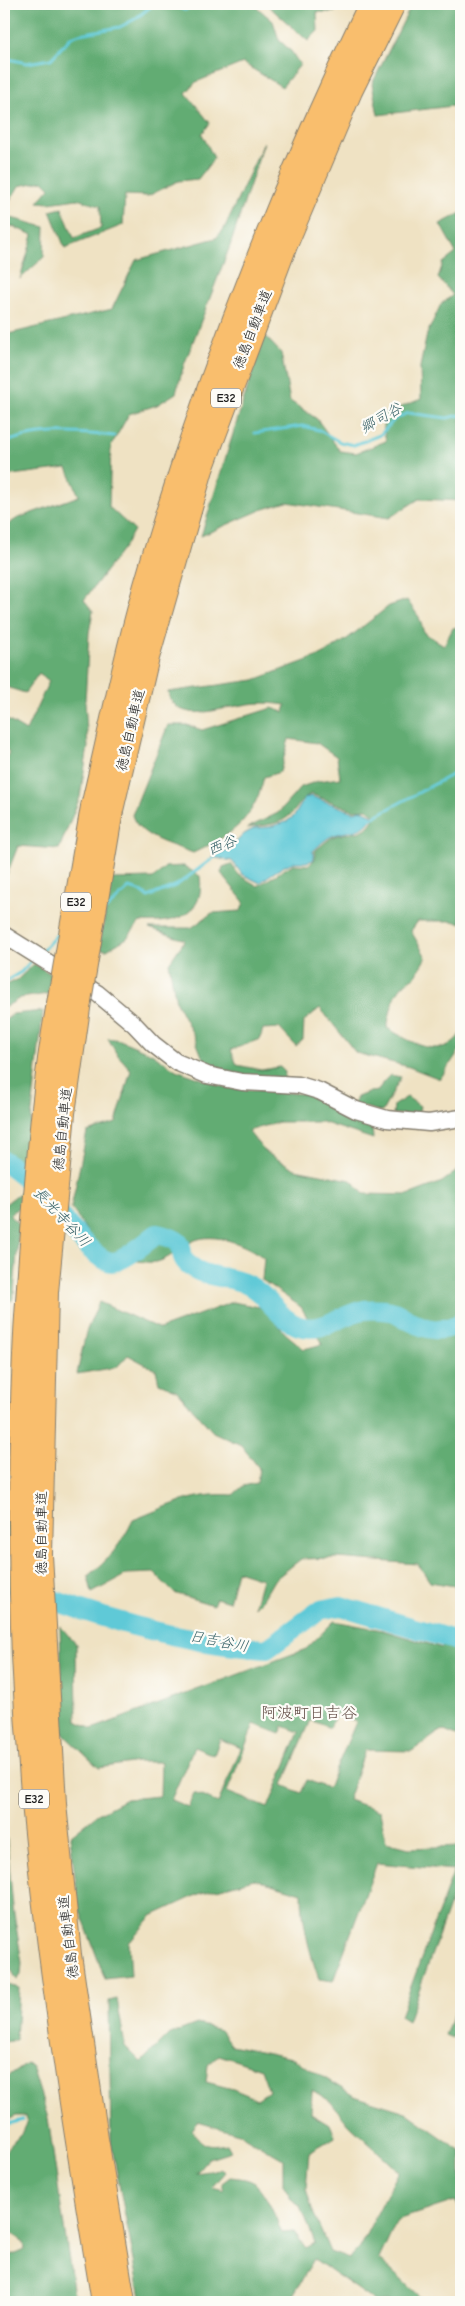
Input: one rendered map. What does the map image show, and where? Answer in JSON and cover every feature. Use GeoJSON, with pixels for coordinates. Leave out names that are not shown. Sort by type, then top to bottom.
{"type":"FeatureCollection","features":[{"type":"Feature","properties":{"kind":"highway","name":"徳島自動車道"},"geometry":{"type":"LineString","coordinates":[[104,2302],[80,2158],[51,1957],[34,1791],[21,1555],[22,1421],[37,1291],[53,1112],[50,1054],[69,999],[128,656],[151,567],[183,465],[268,232],[330,87],[371,4]]}},
{"type":"Feature","properties":{"kind":"highway","name":"徳島自動車道"},"geometry":{"type":"LineString","coordinates":[[102,808],[201,469],[285,245],[350,91],[393,4]]}},
{"type":"Feature","properties":{"kind":"highway","name":"徳島自動車道"},"geometry":{"type":"LineString","coordinates":[[37,1291],[40,1555],[53,1794],[69,1955],[96,2139],[123,2302]]}},
{"type":"Feature","properties":{"kind":"street"},"geometry":{"type":"LineString","coordinates":[[4,935],[104,998],[134,1024],[153,1044],[176,1062],[207,1075],[242,1082],[299,1085],[319,1092],[356,1110],[387,1120],[429,1123],[461,1118]]}},
{"type":"Feature","properties":{"kind":"green space"},"geometry":{"type":"Polygon","coordinates":[[[4,4],[253,4],[273,21],[279,40],[291,51],[300,65],[282,87],[243,63],[196,82],[186,93],[210,123],[202,134],[214,158],[198,179],[178,181],[148,196],[125,195],[123,225],[65,248],[50,211],[62,208],[74,238],[101,228],[100,206],[77,199],[49,203],[38,202],[50,188],[43,181],[19,186],[4,211],[4,4]]]}},
{"type":"Feature","properties":{"kind":"green space"},"geometry":{"type":"Polygon","coordinates":[[[266,4],[339,4],[335,12],[317,12],[318,31],[308,41],[266,4]]]}},
{"type":"Feature","properties":{"kind":"green space"},"geometry":{"type":"Polygon","coordinates":[[[412,4],[461,4],[461,105],[378,115],[372,84],[412,4]]]}},
{"type":"Feature","properties":{"kind":"green space"},"geometry":{"type":"Polygon","coordinates":[[[264,142],[230,246],[184,365],[176,393],[157,405],[129,414],[111,446],[109,507],[134,530],[125,546],[84,600],[93,611],[89,633],[85,701],[88,747],[80,797],[59,849],[18,846],[4,882],[4,763],[9,752],[4,748],[4,713],[6,719],[26,731],[49,681],[39,673],[25,693],[6,687],[4,693],[4,527],[18,518],[79,496],[67,468],[4,476],[4,327],[8,334],[112,309],[136,260],[216,238],[224,229],[264,142]]]}},
{"type":"Feature","properties":{"kind":"green space"},"geometry":{"type":"Polygon","coordinates":[[[461,213],[461,501],[419,499],[389,518],[287,502],[261,510],[201,536],[264,335],[281,353],[290,401],[317,419],[340,451],[356,453],[386,441],[381,415],[421,399],[420,367],[427,334],[441,304],[453,295],[438,278],[443,263],[456,253],[440,224],[461,213]]]}},
{"type":"Feature","properties":{"kind":"green space"},"geometry":{"type":"Polygon","coordinates":[[[4,216],[45,227],[44,257],[20,279],[33,235],[4,223],[4,216]]]}},
{"type":"Feature","properties":{"kind":"green space"},"geometry":{"type":"Polygon","coordinates":[[[407,600],[419,617],[424,633],[444,645],[453,628],[461,626],[461,708],[458,721],[461,725],[461,923],[452,921],[418,921],[411,931],[426,957],[414,978],[402,987],[394,999],[387,1028],[415,1043],[435,1048],[444,1047],[453,1042],[461,1033],[461,1048],[440,1079],[409,1067],[356,1053],[320,1008],[304,1021],[303,1040],[296,1046],[279,1028],[263,1029],[260,1039],[231,1050],[237,1065],[261,1070],[280,1067],[285,1072],[284,1080],[225,1073],[206,1066],[194,1036],[176,1002],[169,963],[185,940],[149,928],[191,928],[212,913],[241,911],[244,902],[221,873],[223,867],[231,864],[239,875],[258,886],[293,864],[309,865],[315,859],[315,851],[329,840],[337,835],[361,831],[371,823],[375,815],[367,809],[353,810],[311,794],[280,822],[247,828],[278,813],[301,787],[318,781],[340,778],[337,757],[317,743],[289,739],[280,772],[264,777],[260,792],[247,815],[219,840],[193,853],[167,844],[149,835],[136,823],[132,815],[168,725],[187,725],[202,730],[272,708],[284,712],[286,705],[253,703],[211,711],[189,712],[180,709],[173,702],[168,692],[254,680],[324,654],[347,639],[389,606],[407,600]]]}},
{"type":"Feature","properties":{"kind":"green space"},"geometry":{"type":"Polygon","coordinates":[[[184,866],[200,876],[198,901],[192,909],[175,919],[140,922],[127,938],[107,950],[99,949],[111,879],[154,878],[165,867],[184,866]]]}},
{"type":"Feature","properties":{"kind":"green space"},"geometry":{"type":"Polygon","coordinates":[[[34,964],[51,974],[48,994],[20,998],[4,1008],[4,986],[17,980],[34,964]]]}},
{"type":"Feature","properties":{"kind":"green space"},"geometry":{"type":"Polygon","coordinates":[[[43,1011],[26,1167],[4,1154],[4,1021],[13,1014],[43,1011]]]}},
{"type":"Feature","properties":{"kind":"green space"},"geometry":{"type":"Polygon","coordinates":[[[108,1038],[120,1040],[153,1054],[176,1070],[228,1088],[304,1094],[331,1105],[372,1126],[373,1139],[322,1122],[279,1122],[248,1131],[265,1152],[295,1169],[351,1180],[364,1194],[408,1195],[442,1182],[461,1168],[461,1738],[442,1730],[412,1751],[365,1750],[348,1800],[380,1811],[386,1842],[409,1848],[461,1846],[461,1891],[455,1889],[408,2021],[400,2016],[454,1870],[377,1863],[333,1981],[319,1979],[307,1937],[302,1893],[254,1879],[199,1894],[152,1916],[129,1943],[131,1976],[105,1979],[79,1908],[70,1836],[96,1815],[126,1799],[160,1796],[161,1762],[137,1762],[99,1768],[63,1734],[60,1626],[76,1644],[77,1721],[92,1729],[306,1649],[334,1621],[382,1630],[442,1648],[459,1624],[455,1586],[430,1582],[418,1564],[336,1558],[301,1559],[274,1580],[263,1599],[254,1608],[262,1579],[237,1571],[229,1602],[216,1598],[213,1605],[174,1593],[154,1573],[127,1574],[92,1593],[88,1576],[114,1551],[133,1520],[170,1505],[194,1498],[233,1495],[243,1486],[257,1483],[259,1468],[241,1445],[213,1432],[176,1390],[159,1383],[156,1370],[128,1355],[117,1367],[77,1374],[86,1332],[99,1302],[160,1329],[233,1302],[264,1308],[285,1333],[304,1349],[323,1344],[301,1307],[262,1280],[264,1258],[249,1248],[230,1241],[201,1238],[189,1243],[160,1261],[146,1262],[128,1259],[103,1249],[87,1232],[71,1208],[87,1132],[116,1123],[131,1070],[116,1053],[108,1038]],[[336,1713],[330,1728],[311,1720],[283,1785],[301,1793],[307,1780],[328,1788],[356,1722],[336,1713]],[[254,1724],[227,1792],[268,1808],[299,1732],[283,1726],[280,1734],[254,1724]],[[220,1739],[214,1755],[194,1747],[171,1800],[188,1807],[194,1793],[218,1803],[241,1748],[220,1739]]]}},
{"type":"Feature","properties":{"kind":"green space"},"geometry":{"type":"Polygon","coordinates":[[[390,1075],[401,1077],[382,1112],[354,1104],[357,1097],[378,1091],[390,1075]]]}},
{"type":"Feature","properties":{"kind":"green space"},"geometry":{"type":"Polygon","coordinates":[[[407,1097],[420,1106],[418,1115],[393,1114],[394,1105],[407,1097]]]}},
{"type":"Feature","properties":{"kind":"green space"},"geometry":{"type":"Polygon","coordinates":[[[22,1191],[20,1208],[13,1211],[10,1216],[19,1224],[12,1301],[4,1298],[4,1205],[22,1191]]]}},
{"type":"Feature","properties":{"kind":"green space"},"geometry":{"type":"Polygon","coordinates":[[[9,1513],[9,1566],[4,1571],[4,1517],[9,1513]]]}},
{"type":"Feature","properties":{"kind":"green space"},"geometry":{"type":"Polygon","coordinates":[[[4,1810],[13,1907],[22,1963],[21,1975],[17,1980],[4,1952],[4,1810]]]}},
{"type":"Feature","properties":{"kind":"green space"},"geometry":{"type":"Polygon","coordinates":[[[4,1984],[19,1988],[16,2040],[4,2042],[4,1984]]]}},
{"type":"Feature","properties":{"kind":"green space"},"geometry":{"type":"Polygon","coordinates":[[[461,1994],[461,2014],[452,2038],[445,2035],[461,1994]]]}},
{"type":"Feature","properties":{"kind":"green space"},"geometry":{"type":"Polygon","coordinates":[[[117,1999],[125,2046],[141,2062],[168,2035],[197,2024],[220,2030],[231,2045],[292,2058],[354,2096],[406,2112],[461,2151],[461,2211],[455,2201],[397,2220],[379,2259],[425,2302],[376,2302],[314,2259],[289,2302],[142,2302],[111,2143],[109,2001],[117,1999]],[[219,2055],[208,2065],[206,2082],[233,2089],[257,2099],[269,2091],[261,2069],[219,2055]],[[312,2090],[311,2114],[331,2126],[335,2137],[309,2152],[306,2189],[313,2212],[330,2252],[349,2259],[359,2248],[399,2171],[349,2125],[330,2101],[312,2090]],[[198,2122],[192,2130],[203,2143],[210,2145],[227,2144],[231,2151],[209,2158],[196,2173],[220,2169],[225,2172],[212,2187],[224,2190],[222,2183],[230,2177],[253,2182],[260,2188],[267,2200],[282,2233],[294,2232],[306,2248],[315,2243],[301,2206],[291,2199],[283,2185],[283,2159],[242,2135],[198,2122]]]}},
{"type":"Feature","properties":{"kind":"green space"},"geometry":{"type":"Polygon","coordinates":[[[27,2063],[32,2067],[48,2118],[75,2302],[4,2302],[4,2255],[16,2254],[25,2250],[24,2242],[11,2233],[4,2234],[4,2152],[23,2132],[27,2123],[25,2116],[16,2116],[4,2122],[4,2079],[27,2063]]]}},
{"type":"Feature","properties":{"kind":"water"},"geometry":{"type":"Polygon","coordinates":[[[311,796],[353,812],[362,810],[373,815],[370,821],[361,829],[338,834],[327,839],[313,851],[314,859],[311,861],[291,863],[260,883],[242,874],[232,861],[211,857],[229,849],[244,834],[255,828],[269,827],[286,822],[294,816],[305,798],[311,796]]]}},
{"type":"Feature","properties":{"kind":"waterway"},"geometry":{"type":"LineString","coordinates":[[4,58],[27,63],[51,59],[70,38],[79,34],[120,27],[135,19],[154,4]]}},
{"type":"Feature","properties":{"kind":"waterway"},"geometry":{"type":"LineString","coordinates":[[168,4],[185,10],[197,4]]}},
{"type":"Feature","properties":{"kind":"waterway","name":"郷司谷"},"geometry":{"type":"LineString","coordinates":[[255,433],[302,426],[319,430],[340,442],[354,445],[380,435],[395,419],[408,413],[447,418],[461,415]]}},
{"type":"Feature","properties":{"kind":"waterway","name":"郷司谷"},"geometry":{"type":"LineString","coordinates":[[4,443],[18,438],[45,433],[114,436]]}},
{"type":"Feature","properties":{"kind":"waterway","name":"西谷"},"geometry":{"type":"LineString","coordinates":[[368,820],[455,773],[461,748]]}},
{"type":"Feature","properties":{"kind":"waterway","name":"西谷"},"geometry":{"type":"LineString","coordinates":[[104,911],[129,888],[140,891],[148,897],[177,885],[216,856]]}},
{"type":"Feature","properties":{"kind":"waterway","name":"西谷"},"geometry":{"type":"LineString","coordinates":[[40,953],[61,930]]}},
{"type":"Feature","properties":{"kind":"waterway","name":"西谷"},"geometry":{"type":"LineString","coordinates":[[4,982],[21,972],[33,959]]}},
{"type":"Feature","properties":{"kind":"waterway","name":"長光寺谷川"},"geometry":{"type":"LineString","coordinates":[[4,1161],[35,1186],[85,1245],[104,1259],[112,1262],[123,1259],[157,1234],[176,1240],[180,1244],[185,1260],[196,1270],[246,1284],[260,1293],[285,1318],[299,1326],[307,1328],[324,1326],[364,1310],[398,1313],[415,1324],[434,1329],[447,1328],[461,1323]]}},
{"type":"Feature","properties":{"kind":"waterway","name":"日吉谷川"},"geometry":{"type":"LineString","coordinates":[[4,1580],[9,1583]]}},
{"type":"Feature","properties":{"kind":"waterway","name":"日吉谷川"},"geometry":{"type":"LineString","coordinates":[[53,1600],[158,1632],[240,1647],[267,1649],[320,1610],[341,1606],[461,1642]]}},
{"type":"Feature","properties":{"kind":"waterway"},"geometry":{"type":"LineString","coordinates":[[4,2125],[22,2120]]}},
{"type":"Feature","properties":{"kind":"district","name":"阿波町日吉谷"},"geometry":{"type":"Point","coordinates":[309,1712]}}]}
